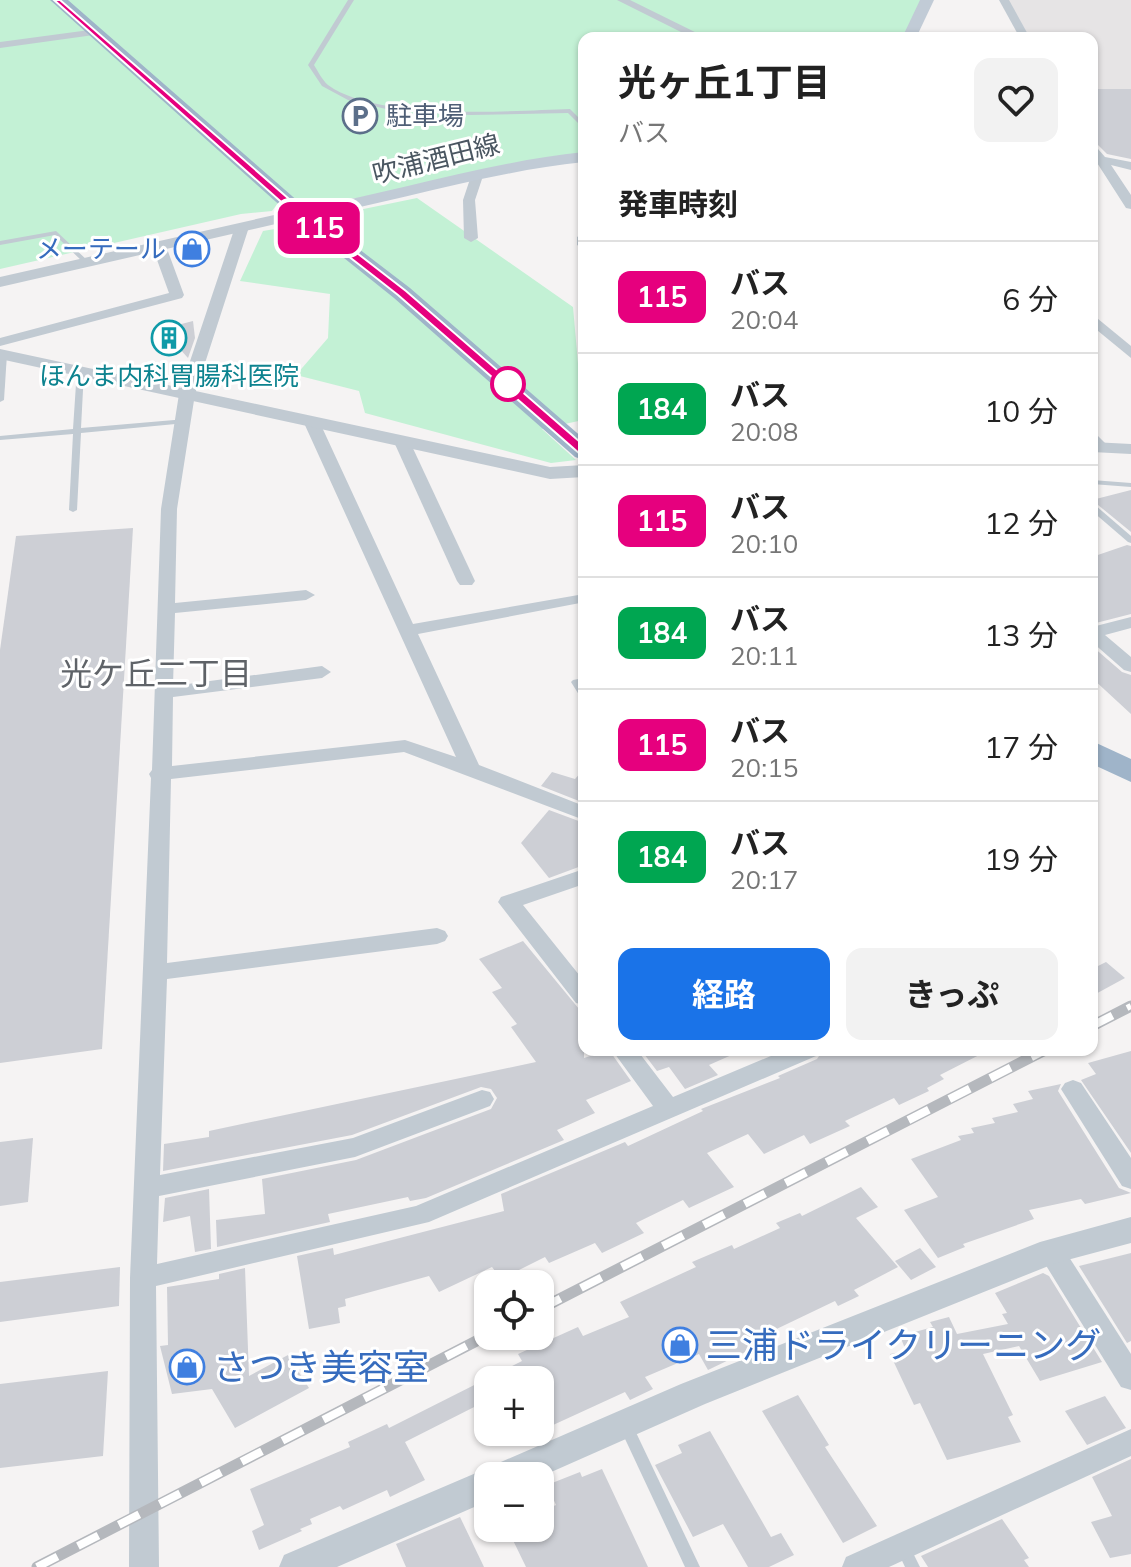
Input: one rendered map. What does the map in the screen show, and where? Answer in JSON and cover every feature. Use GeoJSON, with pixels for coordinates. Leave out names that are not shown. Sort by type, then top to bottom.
{"type":"FeatureCollection","features":[{"type":"Feature","properties":{"kind":"highway"},"geometry":{"type":"LineString","coordinates":[[58,0],[301,214],[402,293],[578,440]]}},
{"type":"Feature","properties":{"kind":"highway"},"geometry":{"type":"LineString","coordinates":[[1098,754],[1131,772]]}},
{"type":"Feature","properties":{"kind":"main road"},"geometry":{"type":"LineString","coordinates":[[912,32],[927,0]]}},
{"type":"Feature","properties":{"kind":"main road","name":"吹浦酒田線"},"geometry":{"type":"LineString","coordinates":[[301,214],[476,179],[525,163],[578,158]]}},
{"type":"Feature","properties":{"kind":"street"},"geometry":{"type":"LineString","coordinates":[[622,0],[689,32]]}},
{"type":"Feature","properties":{"kind":"street"},"geometry":{"type":"LineString","coordinates":[[1004,0],[1022,32]]}},
{"type":"Feature","properties":{"kind":"street"},"geometry":{"type":"LineString","coordinates":[[0,45],[97,32]]}},
{"type":"Feature","properties":{"kind":"street"},"geometry":{"type":"LineString","coordinates":[[1098,160],[1131,166]]}},
{"type":"Feature","properties":{"kind":"street"},"geometry":{"type":"LineString","coordinates":[[1098,160],[1131,205]]}},
{"type":"Feature","properties":{"kind":"street"},"geometry":{"type":"LineString","coordinates":[[471,238],[469,200],[476,179]]}},
{"type":"Feature","properties":{"kind":"street"},"geometry":{"type":"LineString","coordinates":[[0,282],[301,214]]}},
{"type":"Feature","properties":{"kind":"street"},"geometry":{"type":"LineString","coordinates":[[144,1567],[143,1278],[156,972],[159,774],[169,509],[186,421],[187,394],[242,227]]}},
{"type":"Feature","properties":{"kind":"street"},"geometry":{"type":"LineString","coordinates":[[1,350],[177,295],[159,246]]}},
{"type":"Feature","properties":{"kind":"street"},"geometry":{"type":"LineString","coordinates":[[1098,324],[1131,354]]}},
{"type":"Feature","properties":{"kind":"street"},"geometry":{"type":"LineString","coordinates":[[1,350],[80,371],[402,442],[550,473],[578,471]]}},
{"type":"Feature","properties":{"kind":"street"},"geometry":{"type":"LineString","coordinates":[[312,423],[471,769]]}},
{"type":"Feature","properties":{"kind":"street"},"geometry":{"type":"LineString","coordinates":[[402,442],[466,581]]}},
{"type":"Feature","properties":{"kind":"street"},"geometry":{"type":"LineString","coordinates":[[1098,448],[1131,449]]}},
{"type":"Feature","properties":{"kind":"street"},"geometry":{"type":"LineString","coordinates":[[166,609],[306,595]]}},
{"type":"Feature","properties":{"kind":"street"},"geometry":{"type":"LineString","coordinates":[[408,630],[578,598]]}},
{"type":"Feature","properties":{"kind":"street"},"geometry":{"type":"LineString","coordinates":[[1098,631],[1131,622]]}},
{"type":"Feature","properties":{"kind":"street"},"geometry":{"type":"LineString","coordinates":[[1098,638],[1131,666]]}},
{"type":"Feature","properties":{"kind":"street"},"geometry":{"type":"LineString","coordinates":[[163,693],[322,672]]}},
{"type":"Feature","properties":{"kind":"street"},"geometry":{"type":"LineString","coordinates":[[159,774],[405,746],[578,811]]}},
{"type":"Feature","properties":{"kind":"street"},"geometry":{"type":"LineString","coordinates":[[578,878],[509,902],[578,989]]}},
{"type":"Feature","properties":{"kind":"street"},"geometry":{"type":"LineString","coordinates":[[156,972],[437,936]]}},
{"type":"Feature","properties":{"kind":"street"},"geometry":{"type":"LineString","coordinates":[[629,1056],[669,1109]]}},
{"type":"Feature","properties":{"kind":"street"},"geometry":{"type":"LineString","coordinates":[[143,1278],[420,1215],[794,1056]]}},
{"type":"Feature","properties":{"kind":"street"},"geometry":{"type":"LineString","coordinates":[[1073,1089],[1131,1179]]}},
{"type":"Feature","properties":{"kind":"street"},"geometry":{"type":"LineString","coordinates":[[147,1188],[355,1147],[482,1099]]}},
{"type":"Feature","properties":{"kind":"street"},"geometry":{"type":"LineString","coordinates":[[538,1462],[1051,1251],[1131,1230]]}},
{"type":"Feature","properties":{"kind":"street"},"geometry":{"type":"LineString","coordinates":[[1051,1251],[1131,1378]]}},
{"type":"Feature","properties":{"kind":"street"},"geometry":{"type":"LineString","coordinates":[[857,1567],[908,1557],[1131,1442]]}},
{"type":"Feature","properties":{"kind":"street"},"geometry":{"type":"LineString","coordinates":[[297,1567],[474,1490]]}},
{"type":"Feature","properties":{"kind":"lane"},"geometry":{"type":"LineString","coordinates":[[351,0],[311,65],[319,80],[336,91],[370,103],[424,114],[522,115],[570,111],[578,120]]}},
{"type":"Feature","properties":{"kind":"lane"},"geometry":{"type":"LineString","coordinates":[[0,243],[56,233],[86,262]]}},
{"type":"Feature","properties":{"kind":"lane"},"geometry":{"type":"LineString","coordinates":[[0,400],[1,350]]}},
{"type":"Feature","properties":{"kind":"lane"},"geometry":{"type":"LineString","coordinates":[[73,510],[80,371]]}},
{"type":"Feature","properties":{"kind":"lane"},"geometry":{"type":"LineString","coordinates":[[0,438],[186,421]]}},
{"type":"Feature","properties":{"kind":"lane"},"geometry":{"type":"LineString","coordinates":[[1098,482],[1131,485]]}},
{"type":"Feature","properties":{"kind":"lane"},"geometry":{"type":"LineString","coordinates":[[1098,512],[1131,540]]}},
{"type":"Feature","properties":{"kind":"lane"},"geometry":{"type":"LineString","coordinates":[[625,1424],[693,1567]]}},
{"type":"Feature","properties":{"kind":"shaded area"},"geometry":{"type":"Polygon","coordinates":[[[1004,0],[1131,0],[1131,89],[1098,89],[1098,32],[1022,32],[1004,0]]]}},
{"type":"Feature","properties":{"kind":"green space"},"geometry":{"type":"Polygon","coordinates":[[[0,0],[922,0],[911,32],[578,32],[578,155],[374,197],[278,203],[272,211],[241,214],[0,269],[0,0]]]}},
{"type":"Feature","properties":{"kind":"green space"},"geometry":{"type":"Polygon","coordinates":[[[417,198],[573,307],[578,364],[578,421],[542,429],[576,460],[551,463],[365,413],[359,391],[296,375],[328,338],[330,294],[240,281],[263,231],[339,218],[349,212],[417,198]]]}},
{"type":"Feature","properties":{"kind":"building"},"geometry":{"type":"Polygon","coordinates":[[[1098,89],[1131,89],[1131,159],[1107,154],[1098,145],[1098,89]]]}},
{"type":"Feature","properties":{"kind":"building"},"geometry":{"type":"Polygon","coordinates":[[[193,321],[195,338],[188,358],[162,329],[193,321]]]}},
{"type":"Feature","properties":{"kind":"building"},"geometry":{"type":"Polygon","coordinates":[[[1131,490],[1131,532],[1098,505],[1098,498],[1131,490]]]}},
{"type":"Feature","properties":{"kind":"building"},"geometry":{"type":"Polygon","coordinates":[[[133,528],[102,1049],[0,1063],[0,650],[16,536],[133,528]]]}},
{"type":"Feature","properties":{"kind":"building"},"geometry":{"type":"Polygon","coordinates":[[[1131,546],[1131,614],[1098,622],[1098,555],[1131,546]]]}},
{"type":"Feature","properties":{"kind":"building"},"geometry":{"type":"Polygon","coordinates":[[[1098,651],[1122,672],[1131,675],[1131,714],[1098,684],[1098,651]]]}},
{"type":"Feature","properties":{"kind":"building"},"geometry":{"type":"Polygon","coordinates":[[[552,772],[575,779],[578,776],[578,801],[541,786],[552,772]]]}},
{"type":"Feature","properties":{"kind":"building"},"geometry":{"type":"Polygon","coordinates":[[[549,810],[578,821],[578,867],[549,878],[521,843],[549,810]]]}},
{"type":"Feature","properties":{"kind":"building"},"geometry":{"type":"Polygon","coordinates":[[[523,941],[578,1008],[578,1056],[613,1056],[631,1081],[586,1100],[595,1113],[557,1130],[564,1140],[426,1198],[410,1201],[408,1197],[328,1214],[330,1222],[217,1247],[216,1220],[265,1214],[262,1179],[356,1160],[491,1109],[497,1098],[491,1089],[481,1087],[352,1135],[163,1171],[164,1144],[209,1137],[209,1131],[536,1062],[511,1027],[517,1024],[492,992],[502,988],[479,959],[523,941]]]}},
{"type":"Feature","properties":{"kind":"building"},"geometry":{"type":"Polygon","coordinates":[[[1106,962],[1125,978],[1098,993],[1098,966],[1106,962]]]}},
{"type":"Feature","properties":{"kind":"building"},"geometry":{"type":"Polygon","coordinates":[[[1131,1051],[1131,1153],[1081,1080],[1096,1074],[1088,1063],[1131,1051]]]}},
{"type":"Feature","properties":{"kind":"building"},"geometry":{"type":"Polygon","coordinates":[[[646,1056],[729,1056],[709,1065],[718,1075],[685,1089],[669,1067],[657,1071],[646,1056]]]}},
{"type":"Feature","properties":{"kind":"building"},"geometry":{"type":"Polygon","coordinates":[[[819,1056],[977,1056],[940,1075],[944,1079],[927,1088],[929,1091],[899,1105],[894,1098],[845,1121],[850,1126],[810,1144],[804,1135],[764,1154],[748,1134],[707,1153],[734,1187],[689,1208],[683,1200],[636,1223],[644,1233],[602,1253],[595,1243],[549,1263],[545,1257],[519,1270],[494,1270],[492,1267],[474,1270],[474,1275],[439,1292],[429,1276],[345,1299],[346,1306],[338,1308],[340,1323],[309,1329],[297,1256],[333,1248],[334,1255],[504,1211],[501,1194],[625,1142],[628,1146],[703,1111],[701,1109],[780,1078],[778,1076],[819,1056]]]}},
{"type":"Feature","properties":{"kind":"building"},"geometry":{"type":"Polygon","coordinates":[[[1061,1084],[1058,1091],[1119,1188],[1131,1193],[1085,1204],[1081,1199],[1029,1210],[1034,1219],[963,1244],[965,1247],[938,1258],[904,1210],[938,1197],[911,1159],[961,1140],[958,1136],[974,1133],[971,1128],[995,1123],[992,1118],[1018,1112],[1013,1104],[1033,1099],[1028,1091],[1061,1084]]]}},
{"type":"Feature","properties":{"kind":"building"},"geometry":{"type":"Polygon","coordinates":[[[33,1138],[28,1202],[0,1206],[0,1142],[33,1138]]]}},
{"type":"Feature","properties":{"kind":"building"},"geometry":{"type":"Polygon","coordinates":[[[861,1187],[878,1207],[856,1218],[898,1267],[854,1290],[859,1296],[838,1306],[835,1301],[764,1335],[768,1341],[708,1370],[699,1354],[645,1377],[653,1389],[630,1400],[625,1392],[554,1425],[554,1366],[512,1366],[522,1361],[518,1354],[527,1350],[554,1350],[554,1338],[578,1327],[583,1336],[629,1317],[620,1302],[696,1267],[692,1262],[732,1245],[734,1249],[780,1228],[776,1223],[800,1213],[802,1216],[861,1187]]]}},
{"type":"Feature","properties":{"kind":"building"},"geometry":{"type":"Polygon","coordinates":[[[209,1189],[211,1249],[195,1252],[190,1216],[163,1222],[165,1198],[209,1189]]]}},
{"type":"Feature","properties":{"kind":"building"},"geometry":{"type":"Polygon","coordinates":[[[920,1248],[936,1267],[911,1280],[895,1261],[920,1248]]]}},
{"type":"Feature","properties":{"kind":"building"},"geometry":{"type":"Polygon","coordinates":[[[1131,1253],[1131,1341],[1127,1343],[1079,1266],[1131,1253]]]}},
{"type":"Feature","properties":{"kind":"building"},"geometry":{"type":"Polygon","coordinates":[[[120,1267],[119,1306],[0,1322],[0,1282],[120,1267]]]}},
{"type":"Feature","properties":{"kind":"building"},"geometry":{"type":"Polygon","coordinates":[[[245,1268],[249,1376],[288,1355],[309,1388],[235,1428],[212,1389],[172,1394],[160,1346],[168,1345],[167,1287],[219,1279],[219,1274],[245,1268]]]}},
{"type":"Feature","properties":{"kind":"building"},"geometry":{"type":"Polygon","coordinates":[[[1043,1273],[1049,1276],[1102,1362],[1040,1381],[1019,1346],[983,1354],[1013,1415],[1008,1417],[1021,1442],[947,1460],[920,1403],[914,1405],[890,1354],[906,1351],[900,1336],[933,1327],[930,1322],[949,1317],[957,1334],[1008,1324],[1002,1314],[1007,1313],[995,1293],[1043,1273]]]}},
{"type":"Feature","properties":{"kind":"building"},"geometry":{"type":"Polygon","coordinates":[[[108,1371],[103,1456],[0,1468],[0,1384],[108,1371]]]}},
{"type":"Feature","properties":{"kind":"building"},"geometry":{"type":"Polygon","coordinates":[[[474,1385],[474,1407],[405,1442],[425,1480],[390,1497],[387,1490],[343,1510],[340,1506],[310,1519],[312,1524],[300,1529],[302,1531],[259,1550],[252,1531],[264,1525],[250,1489],[350,1447],[348,1442],[387,1424],[389,1428],[474,1385]]]}},
{"type":"Feature","properties":{"kind":"building"},"geometry":{"type":"Polygon","coordinates":[[[798,1395],[829,1445],[825,1447],[877,1526],[843,1543],[762,1411],[798,1395]]]}},
{"type":"Feature","properties":{"kind":"building"},"geometry":{"type":"Polygon","coordinates":[[[1105,1396],[1126,1428],[1087,1445],[1065,1411],[1105,1396]]]}},
{"type":"Feature","properties":{"kind":"building"},"geometry":{"type":"Polygon","coordinates":[[[710,1431],[771,1537],[781,1533],[794,1555],[769,1567],[748,1567],[723,1524],[693,1537],[655,1465],[682,1453],[678,1445],[710,1431]]]}},
{"type":"Feature","properties":{"kind":"building"},"geometry":{"type":"Polygon","coordinates":[[[1131,1459],[1131,1554],[1110,1558],[1091,1522],[1112,1516],[1092,1477],[1131,1459]]]}},
{"type":"Feature","properties":{"kind":"building"},"geometry":{"type":"Polygon","coordinates":[[[602,1469],[648,1567],[526,1567],[514,1542],[554,1542],[554,1482],[580,1472],[582,1477],[602,1469]]]}},
{"type":"Feature","properties":{"kind":"building"},"geometry":{"type":"Polygon","coordinates":[[[460,1517],[484,1567],[406,1567],[396,1544],[460,1517]]]}},
{"type":"Feature","properties":{"kind":"building"},"geometry":{"type":"Polygon","coordinates":[[[1002,1519],[1029,1558],[1024,1560],[1029,1567],[928,1567],[921,1556],[1002,1519]]]}},
{"type":"Feature","properties":{"kind":"railway"},"geometry":{"type":"LineString","coordinates":[[1098,1023],[1131,1006],[1127,1008]]}},
{"type":"Feature","properties":{"kind":"railway"},"geometry":{"type":"LineString","coordinates":[[554,1302],[1033,1056]]}},
{"type":"Feature","properties":{"kind":"railway"},"geometry":{"type":"LineString","coordinates":[[37,1567],[474,1342]]}},
{"type":"Feature","properties":{"kind":"bus line","name":"115"},"geometry":{"type":"LineString","coordinates":[[58,0],[301,214],[402,293],[578,446]]}},
{"type":"Feature","properties":{"kind":"place","name":"駐車場"},"geometry":{"type":"Point","coordinates":[360,116]}},
{"type":"Feature","properties":{"kind":"place","name":"メーテール"},"geometry":{"type":"Point","coordinates":[192,249]}},
{"type":"Feature","properties":{"kind":"place","name":"ほんま内科胃腸科医院"},"geometry":{"type":"Point","coordinates":[169,338]}},
{"type":"Feature","properties":{"kind":"place","name":"三浦ドライクリーニング"},"geometry":{"type":"Point","coordinates":[680,1345]}},
{"type":"Feature","properties":{"kind":"place","name":"さつき美容室"},"geometry":{"type":"Point","coordinates":[187,1367]}},
{"type":"Feature","properties":{"kind":"district","name":"光ケ丘二丁目"},"geometry":{"type":"Point","coordinates":[156,674]}}]}
